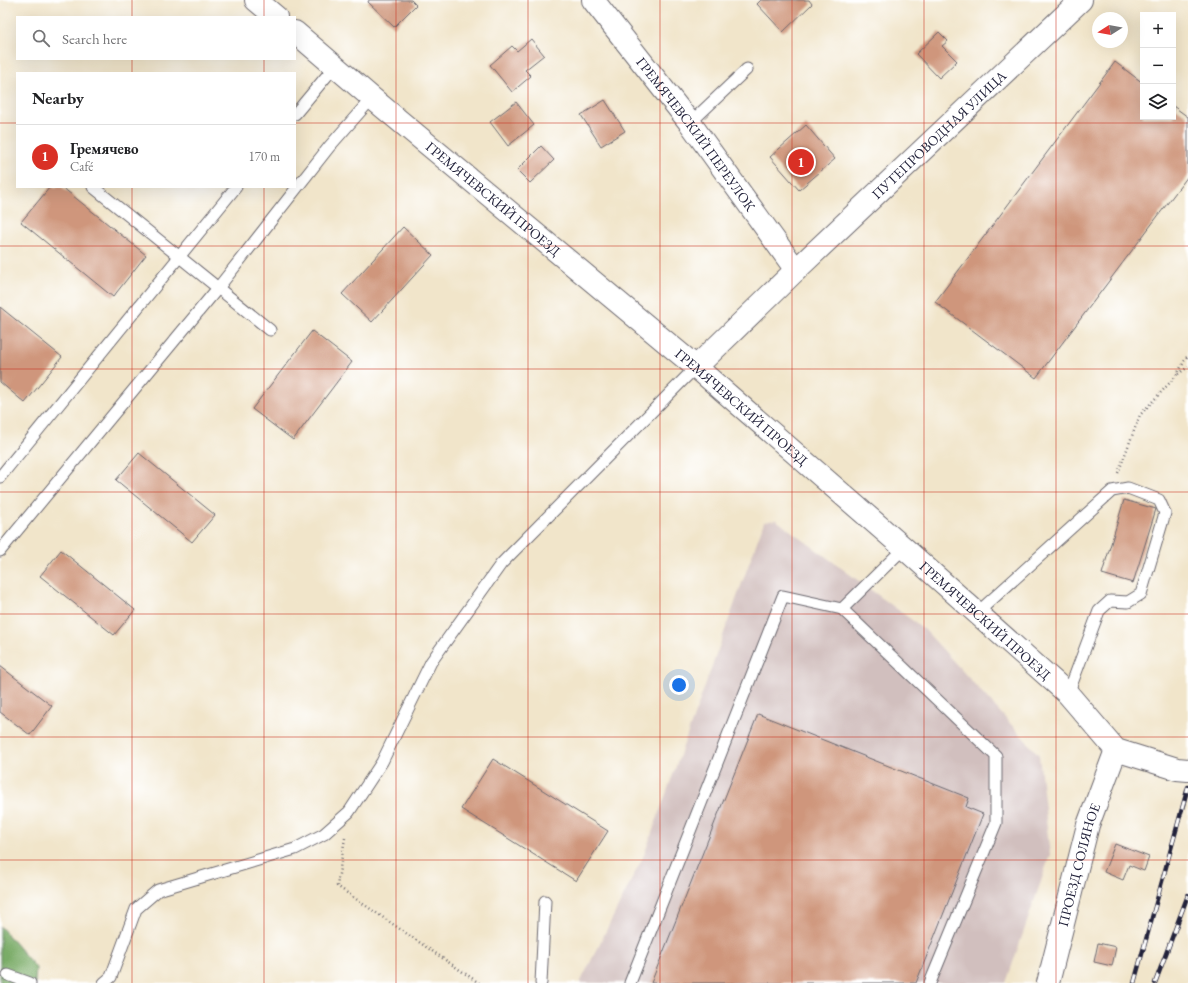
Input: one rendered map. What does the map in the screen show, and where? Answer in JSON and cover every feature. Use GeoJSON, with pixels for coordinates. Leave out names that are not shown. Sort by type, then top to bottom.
{"type":"FeatureCollection","features":[{"type":"Feature","properties":{"kind":"street"},"geometry":{"type":"LineString","coordinates":[[256,0],[275,16]]}},
{"type":"Feature","properties":{"kind":"street","name":"ГРЕМЯЧЕВСКИЙ ПЕРЕУЛОК"},"geometry":{"type":"LineString","coordinates":[[593,0],[690,123],[796,270]]}},
{"type":"Feature","properties":{"kind":"street","name":"ПУТЕПРОВОДНАЯ УЛИЦА"},"geometry":{"type":"LineString","coordinates":[[696,367],[796,270],[1081,0]]}},
{"type":"Feature","properties":{"kind":"street","name":"ГРЕМЯЧЕВСКИЙ ПРОЕЗД"},"geometry":{"type":"LineString","coordinates":[[296,33],[372,98],[696,367],[904,548],[1068,694],[1116,750]]}},
{"type":"Feature","properties":{"kind":"street"},"geometry":{"type":"LineString","coordinates":[[1116,750],[1177,769],[1188,770]]}},
{"type":"Feature","properties":{"kind":"street","name":"ПРОЕЗД СОЛЯНОЕ"},"geometry":{"type":"LineString","coordinates":[[1048,983],[1088,825],[1116,750]]}},
{"type":"Feature","properties":{"kind":"lane"},"geometry":{"type":"LineString","coordinates":[[296,113],[335,66]]}},
{"type":"Feature","properties":{"kind":"lane"},"geometry":{"type":"LineString","coordinates":[[690,123],[747,69]]}},
{"type":"Feature","properties":{"kind":"lane"},"geometry":{"type":"LineString","coordinates":[[0,551],[218,288],[329,147],[372,98]]}},
{"type":"Feature","properties":{"kind":"lane"},"geometry":{"type":"LineString","coordinates":[[94,188],[270,330]]}},
{"type":"Feature","properties":{"kind":"lane"},"geometry":{"type":"LineString","coordinates":[[0,477],[235,188]]}},
{"type":"Feature","properties":{"kind":"lane"},"geometry":{"type":"LineString","coordinates":[[104,983],[111,977],[136,909],[158,890],[295,849],[324,834],[349,812],[382,762],[431,662],[501,564],[696,367]]}},
{"type":"Feature","properties":{"kind":"lane"},"geometry":{"type":"LineString","coordinates":[[976,613],[1112,491],[1128,488],[1159,500],[1165,513],[1141,594],[1128,602],[1110,601],[1099,611],[1068,694]]}},
{"type":"Feature","properties":{"kind":"lane"},"geometry":{"type":"LineString","coordinates":[[842,609],[904,548]]}},
{"type":"Feature","properties":{"kind":"lane"},"geometry":{"type":"LineString","coordinates":[[630,983],[783,596],[842,609],[996,756],[996,823],[930,983]]}},
{"type":"Feature","properties":{"kind":"lane"},"geometry":{"type":"LineString","coordinates":[[541,983],[545,901]]}},
{"type":"Feature","properties":{"kind":"lane"},"geometry":{"type":"LineString","coordinates":[[8,974],[30,983]]}},
{"type":"Feature","properties":{"kind":"path"},"geometry":{"type":"LineString","coordinates":[[1176,376],[1188,355]]}},
{"type":"Feature","properties":{"kind":"path"},"geometry":{"type":"LineString","coordinates":[[1112,491],[1140,415],[1176,376],[1188,367]]}},
{"type":"Feature","properties":{"kind":"path"},"geometry":{"type":"LineString","coordinates":[[349,812],[337,886],[479,983]]}},
{"type":"Feature","properties":{"kind":"shaded area"},"geometry":{"type":"Polygon","coordinates":[[[776,520],[924,629],[1039,755],[1050,855],[1006,983],[580,983],[644,855],[764,522],[776,520]]]}},
{"type":"Feature","properties":{"kind":"green space"},"geometry":{"type":"Polygon","coordinates":[[[0,926],[36,968],[35,983],[0,983],[0,926]]]}},
{"type":"Feature","properties":{"kind":"building"},"geometry":{"type":"Polygon","coordinates":[[[369,0],[411,0],[416,5],[394,27],[368,2],[369,0]]]}},
{"type":"Feature","properties":{"kind":"building"},"geometry":{"type":"Polygon","coordinates":[[[761,0],[809,0],[812,4],[783,32],[757,4],[761,0]]]}},
{"type":"Feature","properties":{"kind":"building"},"geometry":{"type":"Polygon","coordinates":[[[939,32],[948,41],[942,46],[957,61],[939,78],[916,54],[939,32]]]}},
{"type":"Feature","properties":{"kind":"building"},"geometry":{"type":"Polygon","coordinates":[[[531,39],[544,55],[525,70],[531,76],[512,92],[490,65],[512,46],[517,51],[531,39]]]}},
{"type":"Feature","properties":{"kind":"building"},"geometry":{"type":"Polygon","coordinates":[[[1115,62],[1140,81],[1140,120],[1176,120],[1176,108],[1188,117],[1188,176],[1036,378],[935,302],[1115,62]]]}},
{"type":"Feature","properties":{"kind":"building"},"geometry":{"type":"Polygon","coordinates":[[[605,100],[625,131],[601,146],[581,115],[605,100]]]}},
{"type":"Feature","properties":{"kind":"building"},"geometry":{"type":"Polygon","coordinates":[[[516,102],[534,125],[508,146],[490,122],[516,102]]]}},
{"type":"Feature","properties":{"kind":"building"},"geometry":{"type":"Polygon","coordinates":[[[806,125],[835,159],[799,190],[770,157],[806,125]]]}},
{"type":"Feature","properties":{"kind":"building"},"geometry":{"type":"Polygon","coordinates":[[[541,146],[554,160],[530,183],[517,170],[541,146]]]}},
{"type":"Feature","properties":{"kind":"building"},"geometry":{"type":"Polygon","coordinates":[[[49,188],[63,188],[146,255],[113,297],[21,222],[49,188]]]}},
{"type":"Feature","properties":{"kind":"building"},"geometry":{"type":"Polygon","coordinates":[[[403,227],[433,255],[372,322],[342,294],[403,227]]]}},
{"type":"Feature","properties":{"kind":"building"},"geometry":{"type":"Polygon","coordinates":[[[0,307],[62,357],[25,403],[0,382],[0,307]]]}},
{"type":"Feature","properties":{"kind":"building"},"geometry":{"type":"Polygon","coordinates":[[[312,331],[352,362],[293,440],[252,409],[312,331]]]}},
{"type":"Feature","properties":{"kind":"building"},"geometry":{"type":"Polygon","coordinates":[[[139,453],[215,515],[192,542],[116,480],[139,453]]]}},
{"type":"Feature","properties":{"kind":"building"},"geometry":{"type":"Polygon","coordinates":[[[1124,500],[1156,509],[1133,583],[1102,574],[1124,500]]]}},
{"type":"Feature","properties":{"kind":"building"},"geometry":{"type":"Polygon","coordinates":[[[61,550],[135,610],[114,635],[40,576],[61,550]]]}},
{"type":"Feature","properties":{"kind":"building"},"geometry":{"type":"Polygon","coordinates":[[[0,666],[52,706],[30,735],[0,712],[0,666]]]}},
{"type":"Feature","properties":{"kind":"building"},"geometry":{"type":"Polygon","coordinates":[[[758,714],[969,798],[966,807],[983,814],[916,983],[651,983],[758,714]]]}},
{"type":"Feature","properties":{"kind":"building"},"geometry":{"type":"Polygon","coordinates":[[[493,759],[608,831],[576,881],[461,809],[493,759]]]}},
{"type":"Feature","properties":{"kind":"building"},"geometry":{"type":"Polygon","coordinates":[[[1115,844],[1149,857],[1144,871],[1129,865],[1123,880],[1104,872],[1115,844]]]}},
{"type":"Feature","properties":{"kind":"building"},"geometry":{"type":"Polygon","coordinates":[[[1098,943],[1116,947],[1112,966],[1094,962],[1098,943]]]}},
{"type":"Feature","properties":{"kind":"railway"},"geometry":{"type":"LineString","coordinates":[[1134,983],[1188,787]]}},
{"type":"Feature","properties":{"kind":"railway"},"geometry":{"type":"LineString","coordinates":[[1155,983],[1188,895]]}},
{"type":"Feature","properties":{"kind":"place","name":"Гремячево"},"geometry":{"type":"Point","coordinates":[801,162]}}]}
